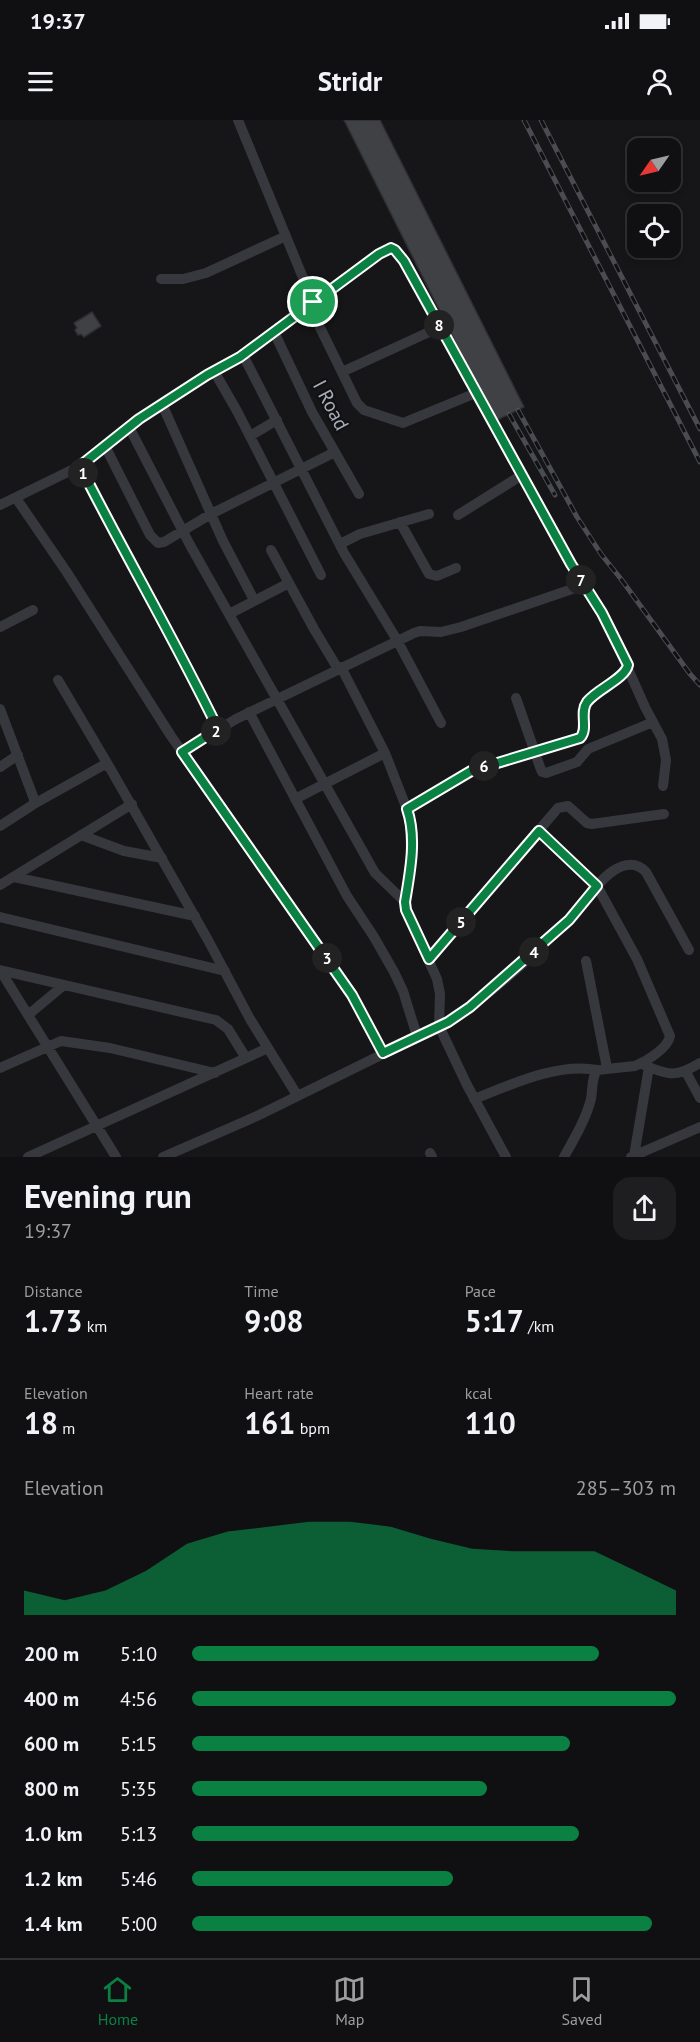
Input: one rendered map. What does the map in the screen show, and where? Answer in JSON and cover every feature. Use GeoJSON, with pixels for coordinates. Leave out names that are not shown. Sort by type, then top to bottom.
{"type":"FeatureCollection","features":[{"type":"Feature","properties":{"kind":"street"},"geometry":{"type":"LineString","coordinates":[[238,120],[286,236],[311,304],[360,407],[403,423],[476,393]]}},
{"type":"Feature","properties":{"kind":"street"},"geometry":{"type":"LineString","coordinates":[[161,279],[195,277],[286,236]]}},
{"type":"Feature","properties":{"kind":"street"},"geometry":{"type":"LineString","coordinates":[[0,505],[80,466],[129,427],[214,371],[243,355],[379,254],[391,248],[404,261],[628,662],[628,669],[645,707],[661,733],[666,753],[663,786]]}},
{"type":"Feature","properties":{"kind":"street"},"geometry":{"type":"LineString","coordinates":[[342,372],[440,327]]}},
{"type":"Feature","properties":{"kind":"street","name":"I Road"},"geometry":{"type":"LineString","coordinates":[[274,332],[312,412],[359,495]]}},
{"type":"Feature","properties":{"kind":"street"},"geometry":{"type":"LineString","coordinates":[[243,355],[340,544],[369,597],[397,640],[441,723]]}},
{"type":"Feature","properties":{"kind":"street"},"geometry":{"type":"LineString","coordinates":[[214,371],[321,575]]}},
{"type":"Feature","properties":{"kind":"street"},"geometry":{"type":"LineString","coordinates":[[162,404],[211,514],[254,600]]}},
{"type":"Feature","properties":{"kind":"street"},"geometry":{"type":"LineString","coordinates":[[250,436],[277,420]]}},
{"type":"Feature","properties":{"kind":"street"},"geometry":{"type":"LineString","coordinates":[[129,427],[183,531],[375,873],[405,902]]}},
{"type":"Feature","properties":{"kind":"street"},"geometry":{"type":"LineString","coordinates":[[105,446],[154,541],[158,543],[164,542],[211,514],[335,452]]}},
{"type":"Feature","properties":{"kind":"street"},"geometry":{"type":"LineString","coordinates":[[80,466],[126,556],[196,683],[218,729]]}},
{"type":"Feature","properties":{"kind":"street"},"geometry":{"type":"LineString","coordinates":[[458,515],[522,475]]}},
{"type":"Feature","properties":{"kind":"street"},"geometry":{"type":"LineString","coordinates":[[16,498],[66,571],[182,752],[352,995],[383,1053]]}},
{"type":"Feature","properties":{"kind":"street"},"geometry":{"type":"LineString","coordinates":[[340,544],[360,534],[429,514]]}},
{"type":"Feature","properties":{"kind":"street"},"geometry":{"type":"LineString","coordinates":[[400,522],[429,574],[437,576],[456,568]]}},
{"type":"Feature","properties":{"kind":"street"},"geometry":{"type":"LineString","coordinates":[[271,550],[340,668],[385,753],[407,809],[411,828],[411,859],[406,910],[437,979],[440,994],[439,1026],[474,1099],[506,1157]]}},
{"type":"Feature","properties":{"kind":"street"},"geometry":{"type":"LineString","coordinates":[[229,614],[289,583]]}},
{"type":"Feature","properties":{"kind":"street"},"geometry":{"type":"LineString","coordinates":[[182,752],[249,712],[397,640],[420,631],[441,632],[460,627],[584,585]]}},
{"type":"Feature","properties":{"kind":"street"},"geometry":{"type":"LineString","coordinates":[[0,627],[33,610]]}},
{"type":"Feature","properties":{"kind":"street"},"geometry":{"type":"LineString","coordinates":[[407,809],[471,771],[583,736],[583,713],[587,702],[598,690],[628,669]]}},
{"type":"Feature","properties":{"kind":"street"},"geometry":{"type":"LineString","coordinates":[[58,680],[132,804],[268,1048],[297,1095]]}},
{"type":"Feature","properties":{"kind":"street"},"geometry":{"type":"LineString","coordinates":[[516,698],[540,767],[546,773],[577,762],[588,749],[653,722]]}},
{"type":"Feature","properties":{"kind":"street"},"geometry":{"type":"LineString","coordinates":[[0,708],[34,804]]}},
{"type":"Feature","properties":{"kind":"street"},"geometry":{"type":"LineString","coordinates":[[249,712],[347,896],[394,972],[403,991],[417,1036]]}},
{"type":"Feature","properties":{"kind":"street"},"geometry":{"type":"LineString","coordinates":[[295,799],[385,753]]}},
{"type":"Feature","properties":{"kind":"street"},"geometry":{"type":"LineString","coordinates":[[0,767],[18,755]]}},
{"type":"Feature","properties":{"kind":"street"},"geometry":{"type":"LineString","coordinates":[[0,826],[102,766],[110,768]]}},
{"type":"Feature","properties":{"kind":"street"},"geometry":{"type":"LineString","coordinates":[[0,885],[132,804]]}},
{"type":"Feature","properties":{"kind":"street"},"geometry":{"type":"LineString","coordinates":[[429,959],[558,808],[568,806],[586,823],[592,824],[664,814]]}},
{"type":"Feature","properties":{"kind":"street"},"geometry":{"type":"LineString","coordinates":[[539,831],[597,886],[637,959],[670,1036],[667,1044],[645,1066],[632,1156]]}},
{"type":"Feature","properties":{"kind":"street"},"geometry":{"type":"LineString","coordinates":[[81,835],[124,851],[162,858]]}},
{"type":"Feature","properties":{"kind":"street"},"geometry":{"type":"LineString","coordinates":[[162,1157],[257,1116],[439,1026],[470,1007],[545,943],[569,920],[597,886],[614,870],[623,866],[633,864],[640,866],[646,872],[689,950]]}},
{"type":"Feature","properties":{"kind":"street"},"geometry":{"type":"LineString","coordinates":[[14,877],[195,916]]}},
{"type":"Feature","properties":{"kind":"street"},"geometry":{"type":"LineString","coordinates":[[0,917],[225,971]]}},
{"type":"Feature","properties":{"kind":"street"},"geometry":{"type":"LineString","coordinates":[[586,961],[602,1069]]}},
{"type":"Feature","properties":{"kind":"street"},"geometry":{"type":"LineString","coordinates":[[116,1157],[28,1015],[5,988],[0,970],[216,1020],[228,1029],[246,1058]]}},
{"type":"Feature","properties":{"kind":"street"},"geometry":{"type":"LineString","coordinates":[[28,1015],[64,985]]}},
{"type":"Feature","properties":{"kind":"street"},"geometry":{"type":"LineString","coordinates":[[0,1068],[61,1041],[110,1048],[215,1073]]}},
{"type":"Feature","properties":{"kind":"street"},"geometry":{"type":"LineString","coordinates":[[33,1156],[268,1048]]}},
{"type":"Feature","properties":{"kind":"street"},"geometry":{"type":"LineString","coordinates":[[474,1099],[516,1082],[571,1068],[602,1069],[645,1066],[668,1074],[678,1074],[700,1063]]}},
{"type":"Feature","properties":{"kind":"street"},"geometry":{"type":"LineString","coordinates":[[564,1157],[585,1115],[591,1097],[594,1074],[602,1069]]}},
{"type":"Feature","properties":{"kind":"street"},"geometry":{"type":"LineString","coordinates":[[686,1072],[700,1098]]}},
{"type":"Feature","properties":{"kind":"street"},"geometry":{"type":"LineString","coordinates":[[632,1156],[700,1127]]}},
{"type":"Feature","properties":{"kind":"building"},"geometry":{"type":"Polygon","coordinates":[[[344,120],[380,120],[524,407],[495,421],[344,120]]]}},
{"type":"Feature","properties":{"kind":"building"},"geometry":{"type":"Polygon","coordinates":[[[92,312],[101,326],[84,337],[81,334],[78,335],[74,323],[92,312]]]}},
{"type":"Feature","properties":{"kind":"railway"},"geometry":{"type":"LineString","coordinates":[[524,120],[700,462]]}},
{"type":"Feature","properties":{"kind":"railway"},"geometry":{"type":"LineString","coordinates":[[541,120],[700,429]]}},
{"type":"Feature","properties":{"kind":"railway"},"geometry":{"type":"LineString","coordinates":[[518,410],[577,517],[601,554],[700,685]]}},
{"type":"Feature","properties":{"kind":"railway"},"geometry":{"type":"LineString","coordinates":[[509,414],[555,495]]}},
{"type":"Feature","properties":{"kind":"route"},"geometry":{"type":"LineString","coordinates":[[391,248],[399,254],[628,662],[628,669],[624,673],[598,690],[587,702],[583,713],[584,732],[580,738],[471,771],[407,809],[410,817],[412,846],[406,910],[429,959],[539,831],[597,886],[569,920],[545,943],[470,1007],[448,1022],[383,1053],[352,995],[182,752],[218,729],[196,683],[126,556],[80,466],[139,419],[207,375],[240,357],[313,302],[387,249],[391,248]]}}]}
